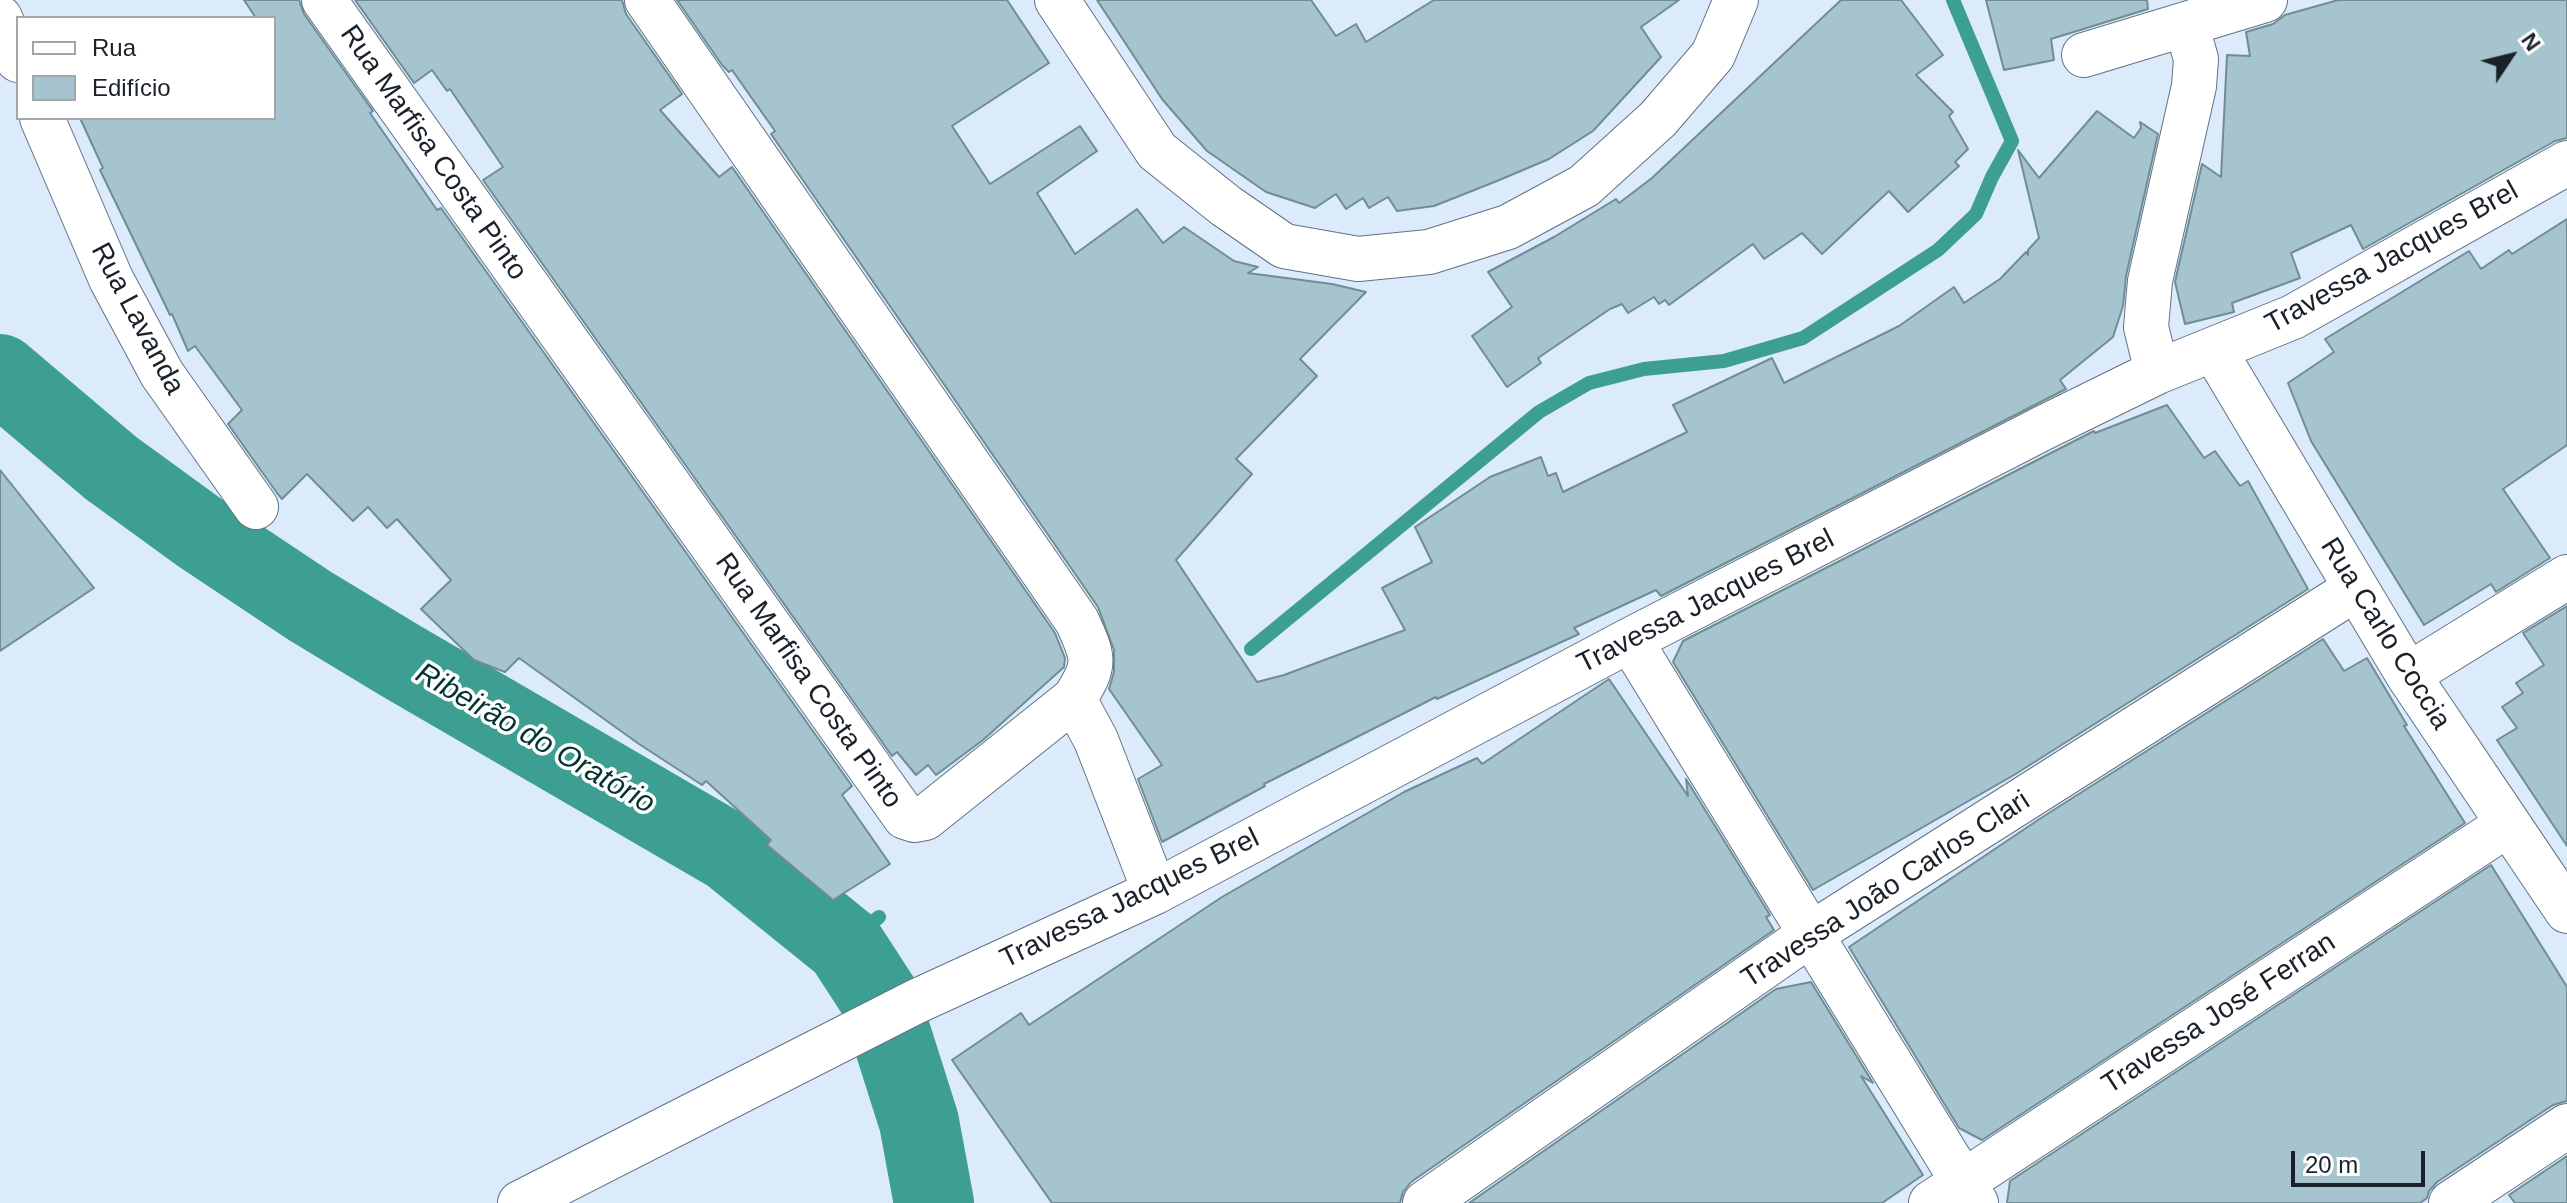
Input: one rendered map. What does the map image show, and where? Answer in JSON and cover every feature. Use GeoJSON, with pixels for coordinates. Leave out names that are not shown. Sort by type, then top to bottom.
{"type":"FeatureCollection","features":[{"type":"Feature","properties":{"kind":"street","name":"Rua Marfisa Costa Pinto"},"geometry":{"type":"LineString","coordinates":[[324,0],[905,817],[914,820],[925,818],[1074,699],[1088,677],[1091,651],[1077,621],[647,0]]}},
{"type":"Feature","properties":{"kind":"street"},"geometry":{"type":"LineString","coordinates":[[1057,0],[1157,151],[1226,206],[1284,246],[1358,259],[1429,252],[1508,227],[1584,186],[1658,119],[1713,55],[1736,0]]}},
{"type":"Feature","properties":{"kind":"street"},"geometry":{"type":"LineString","coordinates":[[2084,55],[2265,0]]}},
{"type":"Feature","properties":{"kind":"street"},"geometry":{"type":"LineString","coordinates":[[0,18],[16,55]]}},
{"type":"Feature","properties":{"kind":"street"},"geometry":{"type":"LineString","coordinates":[[2157,372],[2146,327],[2150,281],[2194,86],[2196,59],[2186,24]]}},
{"type":"Feature","properties":{"kind":"street","name":"Rua Lavanda"},"geometry":{"type":"LineString","coordinates":[[43,120],[111,279],[162,374],[256,507]]}},
{"type":"Feature","properties":{"kind":"street","name":"Travessa Jacques Brel"},"geometry":{"type":"LineString","coordinates":[[520,1203],[915,1002],[1155,892],[1630,640],[2031,434],[2157,372],[2293,317],[2567,163]]}},
{"type":"Feature","properties":{"kind":"street","name":"Rua Carlo Coccia"},"geometry":{"type":"LineString","coordinates":[[2214,350],[2408,675],[2567,911]]}},
{"type":"Feature","properties":{"kind":"street"},"geometry":{"type":"LineString","coordinates":[[2408,675],[2567,577]]}},
{"type":"Feature","properties":{"kind":"street","name":"Travessa João Carlos Clari"},"geometry":{"type":"LineString","coordinates":[[1425,1203],[1811,934],[2355,589]]}},
{"type":"Feature","properties":{"kind":"street"},"geometry":{"type":"LineString","coordinates":[[1630,640],[1811,934],[1956,1196]]}},
{"type":"Feature","properties":{"kind":"street"},"geometry":{"type":"LineString","coordinates":[[1074,699],[1096,740],[1155,892]]}},
{"type":"Feature","properties":{"kind":"street","name":"Travessa José Ferran"},"geometry":{"type":"LineString","coordinates":[[1956,1196],[2507,825]]}},
{"type":"Feature","properties":{"kind":"street"},"geometry":{"type":"LineString","coordinates":[[2451,1203],[2567,1126]]}},
{"type":"Feature","properties":{"kind":"building"},"geometry":{"type":"Polygon","coordinates":[[[244,0],[299,0],[304,14],[373,111],[370,113],[437,210],[441,208],[852,786],[842,795],[890,864],[833,900],[767,845],[771,840],[706,781],[702,785],[639,744],[519,658],[505,672],[474,660],[421,609],[451,580],[397,519],[387,528],[368,507],[353,521],[307,474],[282,499],[277,493],[228,424],[242,410],[195,346],[188,351],[100,170],[103,168],[81,120],[276,120],[276,16],[255,16],[244,0]]]}},
{"type":"Feature","properties":{"kind":"building"},"geometry":{"type":"Polygon","coordinates":[[[355,0],[622,0],[626,14],[682,94],[660,110],[719,177],[732,167],[1055,633],[1065,658],[1064,667],[983,740],[936,775],[928,765],[916,775],[897,752],[892,756],[483,180],[503,167],[450,89],[447,91],[432,70],[414,83],[355,0]]]}},
{"type":"Feature","properties":{"kind":"building"},"geometry":{"type":"Polygon","coordinates":[[[677,0],[1007,0],[1049,63],[952,126],[990,184],[1080,126],[1097,151],[1037,193],[1075,254],[1137,209],[1163,243],[1184,227],[1234,261],[1258,267],[1248,273],[1332,284],[1366,292],[1300,359],[1317,376],[1236,459],[1252,474],[1176,560],[1257,682],[1405,630],[1382,588],[1432,562],[1415,527],[1490,477],[1541,457],[1548,476],[1556,473],[1563,492],[1687,432],[1673,405],[1772,358],[1784,383],[1899,326],[1954,287],[1964,303],[2000,279],[2026,252],[2028,255],[2028,250],[2039,238],[2018,150],[2039,178],[2097,111],[2134,138],[2141,128],[2140,122],[2158,134],[2126,276],[2123,306],[2113,337],[2060,380],[2066,389],[1661,596],[1656,590],[1574,628],[1579,634],[1436,697],[1264,784],[1162,842],[1138,779],[1162,765],[1109,689],[1114,672],[1114,650],[1098,607],[771,134],[775,131],[732,70],[729,72],[722,65],[677,0]]]}},
{"type":"Feature","properties":{"kind":"building"},"geometry":{"type":"Polygon","coordinates":[[[1097,0],[1311,0],[1336,36],[1356,24],[1366,42],[1434,0],[1679,0],[1641,27],[1661,57],[1593,131],[1549,159],[1497,181],[1434,206],[1397,211],[1388,197],[1369,208],[1363,198],[1346,209],[1336,194],[1315,208],[1266,192],[1207,151],[1162,99],[1097,0]]]}},
{"type":"Feature","properties":{"kind":"building"},"geometry":{"type":"Polygon","coordinates":[[[1841,0],[1901,0],[1943,55],[1916,75],[1953,112],[1949,116],[1968,149],[1955,162],[1959,166],[1908,212],[1889,191],[1822,254],[1802,233],[1764,259],[1753,244],[1669,305],[1665,300],[1659,304],[1654,297],[1628,313],[1622,304],[1610,309],[1538,358],[1541,363],[1507,387],[1472,336],[1512,307],[1488,272],[1616,199],[1619,203],[1652,178],[1841,0]]]}},
{"type":"Feature","properties":{"kind":"building"},"geometry":{"type":"Polygon","coordinates":[[[1986,0],[2147,0],[2148,9],[2051,39],[2054,60],[2004,70],[1986,0]]]}},
{"type":"Feature","properties":{"kind":"building"},"geometry":{"type":"Polygon","coordinates":[[[2338,0],[2567,0],[2567,138],[2555,141],[2363,249],[2351,225],[2291,253],[2300,278],[2232,303],[2234,312],[2185,324],[2175,282],[2202,164],[2221,177],[2227,55],[2250,56],[2246,32],[2273,24],[2285,15],[2338,0]]]}},
{"type":"Feature","properties":{"kind":"building"},"geometry":{"type":"Polygon","coordinates":[[[2567,219],[2567,445],[2503,489],[2550,558],[2496,592],[2491,584],[2424,625],[2311,441],[2288,383],[2334,352],[2325,339],[2469,251],[2481,269],[2509,250],[2512,254],[2567,219]]]}},
{"type":"Feature","properties":{"kind":"building"},"geometry":{"type":"Polygon","coordinates":[[[2167,405],[2204,458],[2215,451],[2240,486],[2248,481],[2308,589],[2014,775],[1813,890],[1673,662],[1683,641],[2094,431],[2167,405]]]}},
{"type":"Feature","properties":{"kind":"building"},"geometry":{"type":"Polygon","coordinates":[[[0,470],[94,588],[0,651],[0,470]]]}},
{"type":"Feature","properties":{"kind":"building"},"geometry":{"type":"Polygon","coordinates":[[[2567,606],[2567,846],[2497,740],[2517,728],[2502,707],[2523,693],[2516,683],[2544,665],[2523,633],[2567,606]]]}},
{"type":"Feature","properties":{"kind":"building"},"geometry":{"type":"Polygon","coordinates":[[[2323,639],[2344,671],[2367,658],[2407,725],[2404,726],[2465,823],[1982,1140],[1959,1128],[1849,947],[2041,818],[2323,639]]]}},
{"type":"Feature","properties":{"kind":"building"},"geometry":{"type":"Polygon","coordinates":[[[1609,679],[1688,796],[1686,779],[1770,915],[1766,917],[1774,930],[1411,1182],[1403,1192],[1400,1203],[1052,1203],[952,1060],[1021,1013],[1029,1025],[1222,897],[1404,792],[1477,758],[1482,764],[1609,679]]]}},
{"type":"Feature","properties":{"kind":"building"},"geometry":{"type":"Polygon","coordinates":[[[2491,865],[2567,987],[2567,1101],[2553,1105],[2437,1182],[2420,1203],[2007,1203],[2010,1181],[2491,865]]]}},
{"type":"Feature","properties":{"kind":"building"},"geometry":{"type":"Polygon","coordinates":[[[1811,982],[1873,1083],[1861,1076],[1923,1175],[1882,1203],[1469,1203],[1776,989],[1811,982]]]}},
{"type":"Feature","properties":{"kind":"building"},"geometry":{"type":"Polygon","coordinates":[[[2567,1156],[2567,1203],[2515,1203],[2509,1195],[2567,1156]]]}},
{"type":"Feature","properties":{"kind":"waterway"},"geometry":{"type":"LineString","coordinates":[[1251,649],[1539,412],[1589,383],[1644,369],[1724,361],[1803,338],[1938,250],[1976,214],[2012,141],[1953,0]]}},
{"type":"Feature","properties":{"kind":"waterway","name":"Ribeirão do Oratório"},"geometry":{"type":"LineString","coordinates":[[0,374],[111,468],[199,532],[310,606],[401,661],[731,853],[845,945],[880,999],[919,1122],[934,1203]]}},
{"type":"Feature","properties":{"kind":"waterway"},"geometry":{"type":"LineString","coordinates":[[845,945],[879,917]]}}]}
